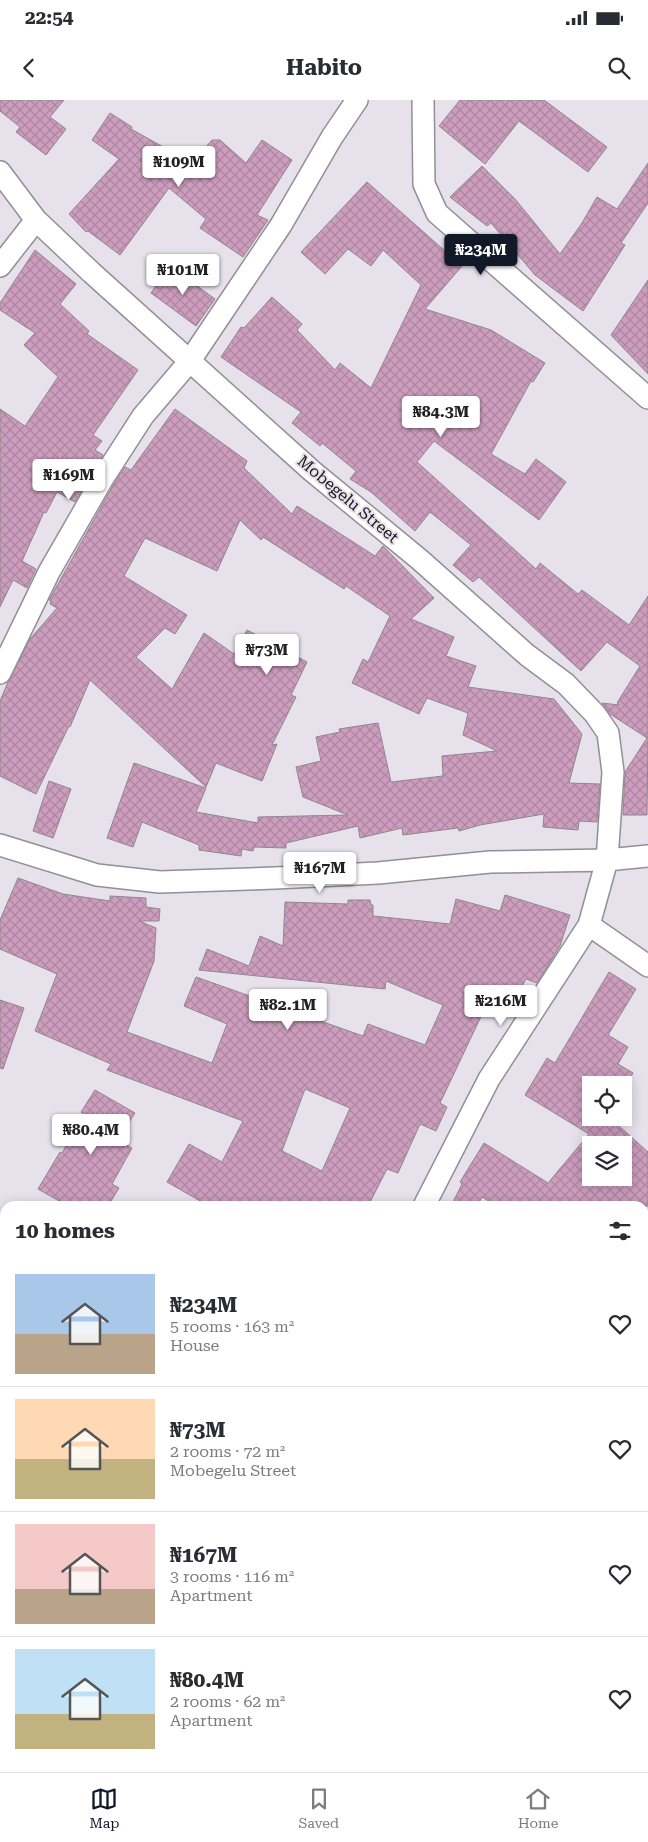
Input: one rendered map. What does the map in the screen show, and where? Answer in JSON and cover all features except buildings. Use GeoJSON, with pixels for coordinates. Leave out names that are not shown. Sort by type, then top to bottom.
{"type":"FeatureCollection","features":[{"type":"Feature","properties":{"kind":"street"},"geometry":{"type":"LineString","coordinates":[[0,672],[49,572],[103,478],[143,416],[189,362],[281,225],[332,137],[357,100]]}},
{"type":"Feature","properties":{"kind":"street"},"geometry":{"type":"LineString","coordinates":[[423,100],[424,184],[437,213],[648,398]]}},
{"type":"Feature","properties":{"kind":"street","name":"Mobegelu Street"},"geometry":{"type":"LineString","coordinates":[[0,172],[36,220],[189,362],[312,471],[419,559],[526,655],[566,684],[595,714],[608,733],[613,772],[607,860],[589,925],[489,1079],[427,1201]]}},
{"type":"Feature","properties":{"kind":"street"},"geometry":{"type":"LineString","coordinates":[[0,266],[36,220]]}},
{"type":"Feature","properties":{"kind":"street"},"geometry":{"type":"LineString","coordinates":[[0,845],[97,875],[160,882],[378,873],[490,862],[607,860],[648,856]]}},
{"type":"Feature","properties":{"kind":"street"},"geometry":{"type":"LineString","coordinates":[[589,925],[648,966]]}}]}
